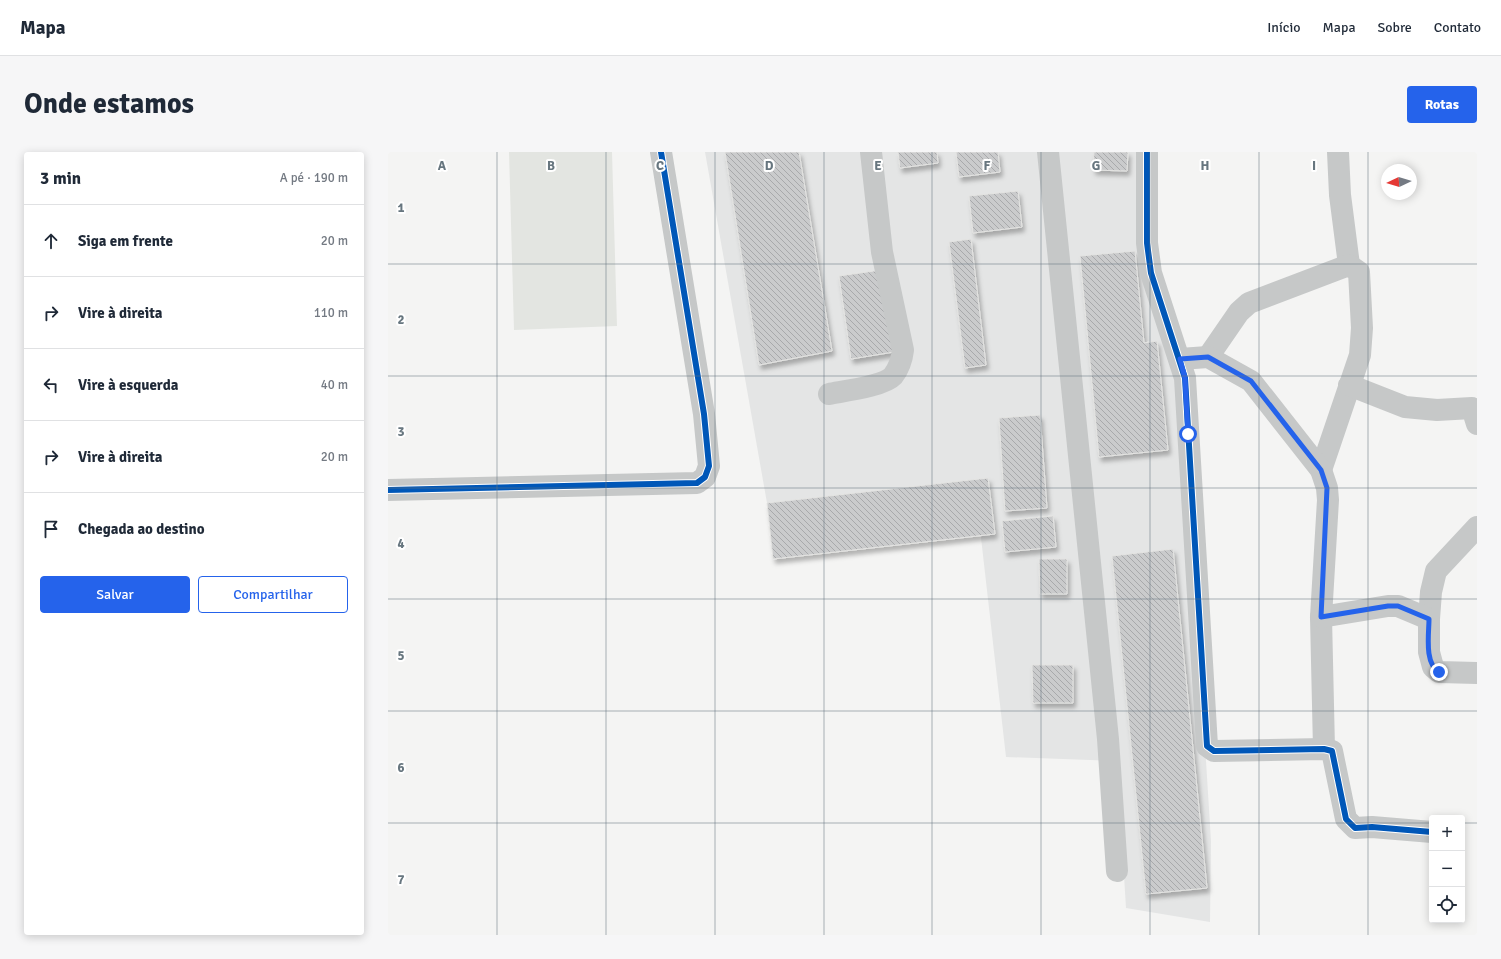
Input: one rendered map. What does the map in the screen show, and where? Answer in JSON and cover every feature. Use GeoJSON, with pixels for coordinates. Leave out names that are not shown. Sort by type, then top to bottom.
{"type":"FeatureCollection","features":[{"type":"Feature","properties":{"kind":"street"},"geometry":{"type":"LineString","coordinates":[[388,490],[697,482],[705,477],[709,466],[704,414],[661,152]]}},
{"type":"Feature","properties":{"kind":"street"},"geometry":{"type":"LineString","coordinates":[[829,394],[871,386],[892,377],[901,362],[903,350],[882,252],[871,152]]}},
{"type":"Feature","properties":{"kind":"street"},"geometry":{"type":"LineString","coordinates":[[1048,152],[1108,740],[1117,871]]}},
{"type":"Feature","properties":{"kind":"street"},"geometry":{"type":"LineString","coordinates":[[1147,152],[1147,243],[1151,273],[1167,325],[1180,359],[1186,385],[1207,746],[1214,751],[1324,749],[1332,751],[1346,819],[1350,825],[1355,828],[1372,827],[1429,832]]}},
{"type":"Feature","properties":{"kind":"street"},"geometry":{"type":"LineString","coordinates":[[1321,470],[1360,356],[1362,328],[1359,272],[1349,265],[1340,195],[1338,152]]}},
{"type":"Feature","properties":{"kind":"street"},"geometry":{"type":"LineString","coordinates":[[1208,357],[1239,312],[1249,303],[1349,265]]}},
{"type":"Feature","properties":{"kind":"street"},"geometry":{"type":"LineString","coordinates":[[1180,359],[1208,357],[1251,381],[1321,470],[1327,488],[1328,500],[1321,617],[1324,749]]}},
{"type":"Feature","properties":{"kind":"street"},"geometry":{"type":"LineString","coordinates":[[1349,385],[1405,407],[1437,410],[1472,408],[1477,424]]}},
{"type":"Feature","properties":{"kind":"street"},"geometry":{"type":"LineString","coordinates":[[1477,527],[1436,571],[1430,592],[1429,619],[1429,652],[1433,666],[1439,672],[1477,673]]}},
{"type":"Feature","properties":{"kind":"street"},"geometry":{"type":"LineString","coordinates":[[1321,617],[1388,606],[1398,606],[1429,619]]}},
{"type":"Feature","properties":{"kind":"shaded area"},"geometry":{"type":"Polygon","coordinates":[[[509,152],[612,152],[617,326],[514,330],[509,152]]]}},
{"type":"Feature","properties":{"kind":"shaded area"},"geometry":{"type":"Polygon","coordinates":[[[705,152],[1144,152],[1143,241],[1182,378],[1211,841],[1210,922],[1126,908],[1117,761],[1006,757],[980,529],[773,559],[767,503],[705,152]]]}},
{"type":"Feature","properties":{"kind":"building"},"geometry":{"type":"Polygon","coordinates":[[[725,152],[799,152],[832,351],[759,365],[725,152]]]}},
{"type":"Feature","properties":{"kind":"building"},"geometry":{"type":"Polygon","coordinates":[[[898,152],[937,152],[938,163],[900,168],[898,152]]]}},
{"type":"Feature","properties":{"kind":"building"},"geometry":{"type":"Polygon","coordinates":[[[956,152],[998,152],[1000,172],[959,177],[956,152]]]}},
{"type":"Feature","properties":{"kind":"building"},"geometry":{"type":"Polygon","coordinates":[[[1094,152],[1128,152],[1127,171],[1093,170],[1094,152]]]}},
{"type":"Feature","properties":{"kind":"building"},"geometry":{"type":"Polygon","coordinates":[[[1018,191],[1022,227],[973,233],[969,196],[1018,191]]]}},
{"type":"Feature","properties":{"kind":"building"},"geometry":{"type":"Polygon","coordinates":[[[971,239],[986,365],[965,368],[949,242],[971,239]]]}},
{"type":"Feature","properties":{"kind":"building"},"geometry":{"type":"Polygon","coordinates":[[[1135,251],[1144,343],[1157,341],[1168,450],[1099,457],[1080,256],[1135,251]]]}},
{"type":"Feature","properties":{"kind":"building"},"geometry":{"type":"Polygon","coordinates":[[[881,270],[894,352],[851,359],[839,276],[881,270]]]}},
{"type":"Feature","properties":{"kind":"building"},"geometry":{"type":"Polygon","coordinates":[[[1040,415],[1047,508],[1005,511],[999,418],[1040,415]]]}},
{"type":"Feature","properties":{"kind":"building"},"geometry":{"type":"Polygon","coordinates":[[[988,478],[995,534],[773,559],[767,503],[988,478]]]}},
{"type":"Feature","properties":{"kind":"building"},"geometry":{"type":"Polygon","coordinates":[[[1053,516],[1056,547],[1005,552],[1002,521],[1053,516]]]}},
{"type":"Feature","properties":{"kind":"building"},"geometry":{"type":"Polygon","coordinates":[[[1173,549],[1207,888],[1146,894],[1112,556],[1173,549]]]}},
{"type":"Feature","properties":{"kind":"building"},"geometry":{"type":"Polygon","coordinates":[[[1039,559],[1067,559],[1067,594],[1040,594],[1039,559]]]}},
{"type":"Feature","properties":{"kind":"building"},"geometry":{"type":"Polygon","coordinates":[[[1032,665],[1073,665],[1073,703],[1033,703],[1032,665]]]}},
{"type":"Feature","properties":{"kind":"cycle path"},"geometry":{"type":"LineString","coordinates":[[388,490],[697,483],[705,477],[709,466],[704,414],[661,152]]}},
{"type":"Feature","properties":{"kind":"cycle path"},"geometry":{"type":"LineString","coordinates":[[1147,152],[1147,243],[1151,273],[1185,378],[1207,746],[1214,751],[1324,749],[1332,751],[1346,819],[1355,828],[1372,827],[1429,832]]}},
{"type":"Feature","properties":{"kind":"route"},"geometry":{"type":"LineString","coordinates":[[1188,434],[1185,378],[1180,359],[1208,357],[1251,381],[1321,470],[1327,488],[1328,500],[1321,617],[1372,607],[1398,606],[1429,619],[1429,652],[1433,666],[1439,672]]}}]}
